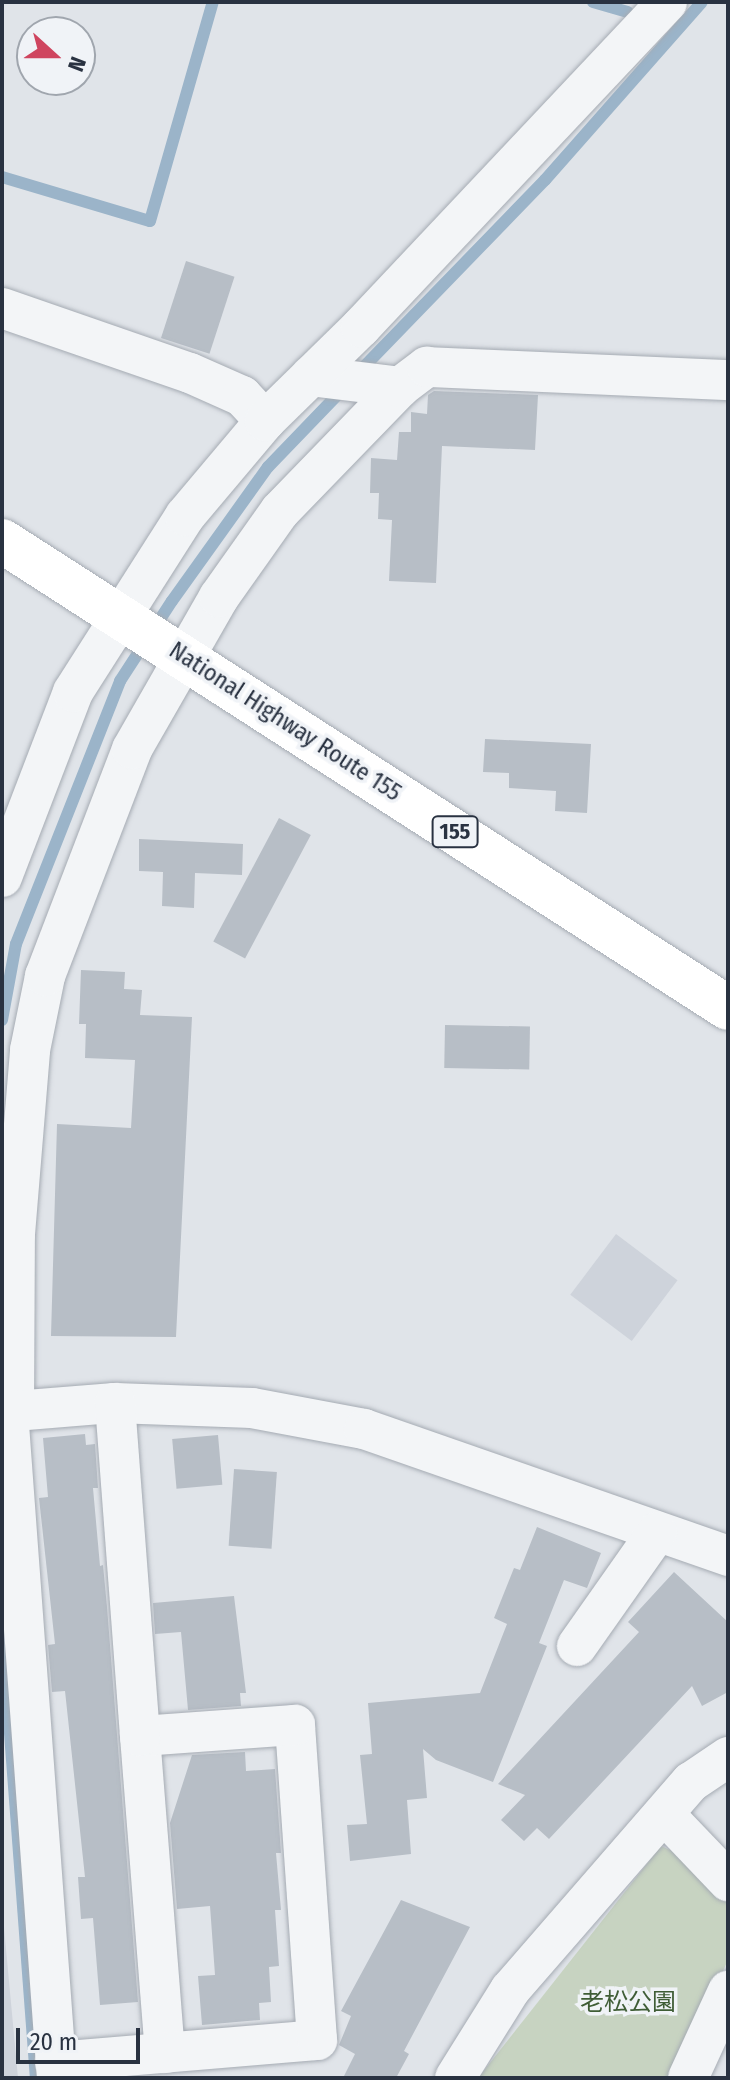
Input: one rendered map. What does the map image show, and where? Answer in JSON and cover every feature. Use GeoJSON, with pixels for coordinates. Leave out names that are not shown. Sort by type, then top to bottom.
{"type":"FeatureCollection","features":[{"type":"Feature","properties":{"kind":"highway","name":"National Highway Route 155"},"geometry":{"type":"LineString","coordinates":[[2,541],[728,1008]]}},
{"type":"Feature","properties":{"kind":"street"},"geometry":{"type":"LineString","coordinates":[[140,1736],[295,1725],[317,2040],[165,2053],[56,2070],[7,1411],[15,1234],[30,1050],[45,976],[132,749],[182,656],[280,511],[357,382],[667,2]]}},
{"type":"Feature","properties":{"kind":"street"},"geometry":{"type":"LineString","coordinates":[[2,308],[203,379],[242,396],[265,421]]}},
{"type":"Feature","properties":{"kind":"street"},"geometry":{"type":"LineString","coordinates":[[2,877],[73,692],[185,516],[265,421],[357,382],[427,367],[728,380]]}},
{"type":"Feature","properties":{"kind":"street"},"geometry":{"type":"LineString","coordinates":[[7,1411],[115,1403],[252,1408],[364,1429],[728,1556]]}},
{"type":"Feature","properties":{"kind":"street"},"geometry":{"type":"LineString","coordinates":[[115,1403],[165,2053]]}},
{"type":"Feature","properties":{"kind":"street"},"geometry":{"type":"LineString","coordinates":[[577,1646],[657,1532]]}},
{"type":"Feature","properties":{"kind":"street"},"geometry":{"type":"LineString","coordinates":[[455,2078],[510,1990],[691,1782],[728,1757]]}},
{"type":"Feature","properties":{"kind":"street"},"geometry":{"type":"LineString","coordinates":[[664,1814],[728,1881]]}},
{"type":"Feature","properties":{"kind":"street"},"geometry":{"type":"LineString","coordinates":[[688,2078],[728,1991]]}},
{"type":"Feature","properties":{"kind":"shaded area"},"geometry":{"type":"Polygon","coordinates":[[[616,1234],[677,1280],[632,1341],[570,1295],[616,1234]]]}},
{"type":"Feature","properties":{"kind":"shaded area"},"geometry":{"type":"Polygon","coordinates":[[[2,1906],[18,2078],[2,2078],[2,1906]]]}},
{"type":"Feature","properties":{"kind":"green space","name":"老松公園"},"geometry":{"type":"Polygon","coordinates":[[[661,1846],[693,1860],[723,1890],[728,1901],[728,1960],[674,2078],[478,2078],[661,1846]]]}},
{"type":"Feature","properties":{"kind":"building"},"geometry":{"type":"Polygon","coordinates":[[[186,261],[235,277],[209,354],[161,338],[186,261]]]}},
{"type":"Feature","properties":{"kind":"building"},"geometry":{"type":"Polygon","coordinates":[[[434,391],[538,395],[535,450],[442,446],[436,583],[389,581],[392,520],[378,519],[379,493],[370,493],[371,458],[397,460],[399,432],[411,432],[411,412],[427,414],[428,395],[434,391]]]}},
{"type":"Feature","properties":{"kind":"building"},"geometry":{"type":"Polygon","coordinates":[[[485,739],[591,744],[587,813],[555,811],[556,791],[509,788],[509,773],[483,772],[485,739]]]}},
{"type":"Feature","properties":{"kind":"building"},"geometry":{"type":"Polygon","coordinates":[[[279,818],[311,835],[245,959],[213,942],[279,818]]]}},
{"type":"Feature","properties":{"kind":"building"},"geometry":{"type":"Polygon","coordinates":[[[139,839],[243,844],[242,875],[195,873],[194,908],[162,906],[163,872],[139,871],[139,839]]]}},
{"type":"Feature","properties":{"kind":"building"},"geometry":{"type":"Polygon","coordinates":[[[81,970],[125,972],[124,989],[142,990],[140,1015],[192,1017],[176,1337],[51,1336],[57,1124],[131,1128],[135,1060],[85,1058],[86,1024],[79,1024],[81,970]]]}},
{"type":"Feature","properties":{"kind":"building"},"geometry":{"type":"Polygon","coordinates":[[[445,1025],[530,1026],[529,1069],[444,1068],[445,1025]]]}},
{"type":"Feature","properties":{"kind":"building"},"geometry":{"type":"Polygon","coordinates":[[[85,1434],[86,1445],[95,1444],[98,1488],[93,1488],[107,1607],[138,2002],[100,2005],[93,1918],[81,1919],[78,1877],[85,1877],[65,1691],[52,1692],[48,1645],[55,1644],[39,1498],[48,1497],[43,1438],[85,1434]]]}},
{"type":"Feature","properties":{"kind":"building"},"geometry":{"type":"Polygon","coordinates":[[[218,1435],[222,1485],[177,1489],[172,1439],[218,1435]]]}},
{"type":"Feature","properties":{"kind":"building"},"geometry":{"type":"Polygon","coordinates":[[[234,1469],[277,1472],[272,1549],[229,1546],[234,1469]]]}},
{"type":"Feature","properties":{"kind":"building"},"geometry":{"type":"Polygon","coordinates":[[[537,1527],[601,1553],[587,1588],[564,1580],[539,1643],[547,1646],[493,1782],[436,1760],[423,1749],[427,1798],[407,1800],[411,1854],[350,1861],[347,1825],[367,1824],[360,1755],[372,1754],[368,1703],[480,1693],[507,1624],[494,1618],[514,1568],[520,1570],[537,1527]]]}},
{"type":"Feature","properties":{"kind":"building"},"geometry":{"type":"Polygon","coordinates":[[[674,1572],[728,1622],[728,1692],[702,1706],[692,1686],[549,1839],[537,1828],[524,1841],[501,1820],[525,1795],[498,1784],[639,1632],[628,1622],[674,1572]]]}},
{"type":"Feature","properties":{"kind":"building"},"geometry":{"type":"Polygon","coordinates":[[[234,1596],[246,1693],[240,1693],[241,1706],[188,1710],[181,1632],[155,1634],[153,1603],[234,1596]]]}},
{"type":"Feature","properties":{"kind":"building"},"geometry":{"type":"Polygon","coordinates":[[[245,1752],[246,1771],[275,1769],[281,1853],[276,1853],[281,1910],[275,1910],[279,1966],[269,1967],[271,2002],[259,2003],[260,2020],[202,2025],[198,1976],[215,1975],[210,1906],[177,1909],[170,1823],[192,1755],[245,1752]]]}},
{"type":"Feature","properties":{"kind":"building"},"geometry":{"type":"Polygon","coordinates":[[[401,1900],[470,1927],[404,2051],[409,2054],[396,2078],[343,2078],[355,2054],[339,2045],[351,2016],[341,2011],[401,1900]]]}},
{"type":"Feature","properties":{"kind":"waterway"},"geometry":{"type":"LineString","coordinates":[[2,177],[150,221],[213,2]]}},
{"type":"Feature","properties":{"kind":"waterway"},"geometry":{"type":"LineString","coordinates":[[593,2],[628,12]]}},
{"type":"Feature","properties":{"kind":"waterway"},"geometry":{"type":"LineString","coordinates":[[356,375],[545,180],[702,2]]}},
{"type":"Feature","properties":{"kind":"waterway"},"geometry":{"type":"LineString","coordinates":[[2,1020],[16,944],[120,681],[172,601],[268,467],[344,388]]}},
{"type":"Feature","properties":{"kind":"waterway"},"geometry":{"type":"LineString","coordinates":[[2,1627],[36,2078]]}}]}
